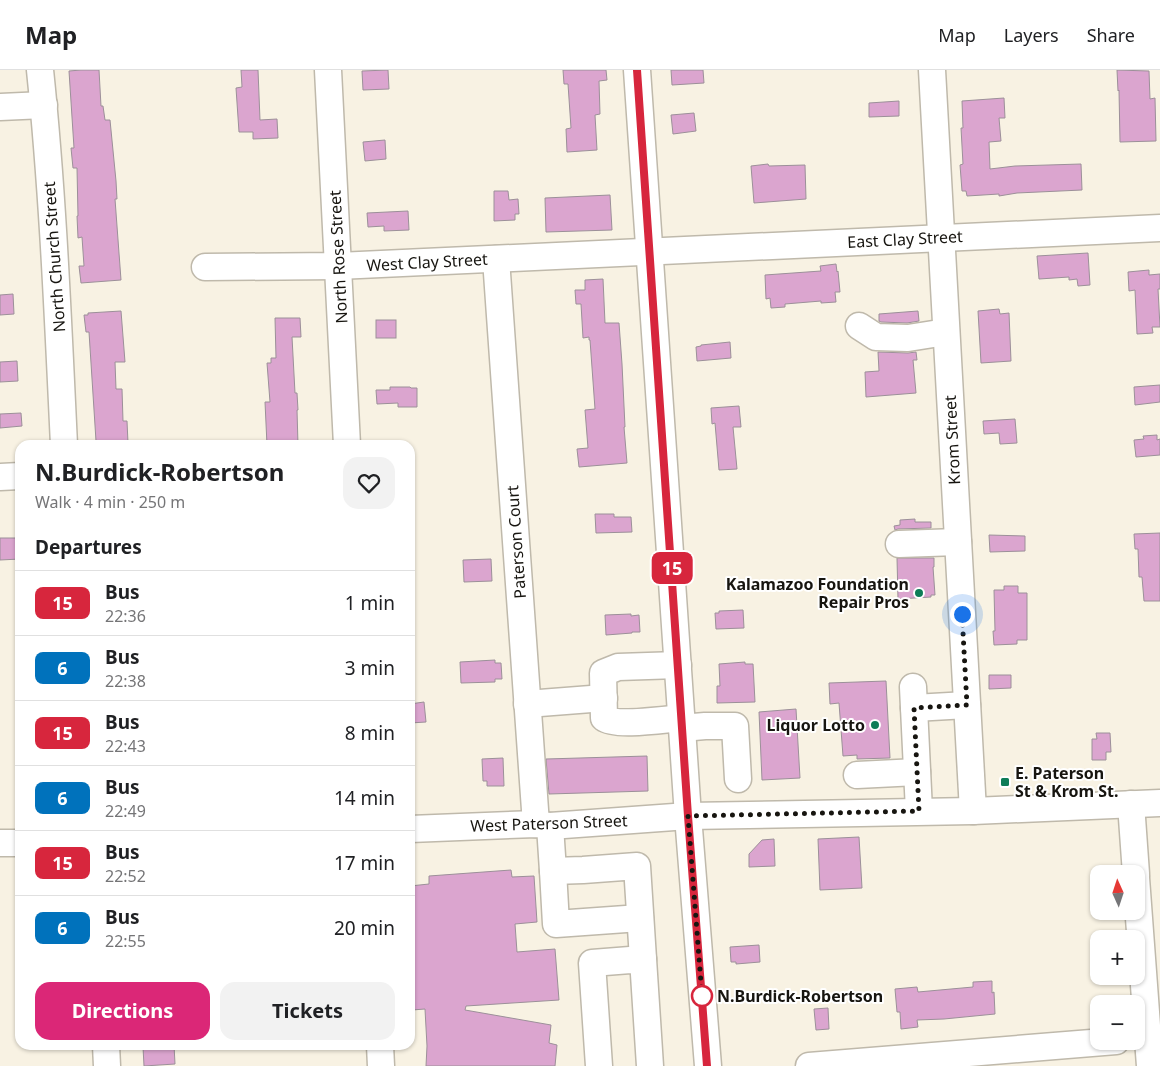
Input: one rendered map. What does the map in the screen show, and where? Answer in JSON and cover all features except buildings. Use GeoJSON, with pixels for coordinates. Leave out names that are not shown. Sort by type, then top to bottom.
{"type":"FeatureCollection","features":[{"type":"Feature","properties":{"kind":"street","name":"North Church Street"},"geometry":{"type":"LineString","coordinates":[[40,70],[57,296],[64,440]]}},
{"type":"Feature","properties":{"kind":"street","name":"North Rose Street"},"geometry":{"type":"LineString","coordinates":[[328,70],[347,440]]}},
{"type":"Feature","properties":{"kind":"street"},"geometry":{"type":"LineString","coordinates":[[637,70],[688,816],[708,1066]]}},
{"type":"Feature","properties":{"kind":"street","name":"Krom Street"},"geometry":{"type":"LineString","coordinates":[[932,70],[973,811]]}},
{"type":"Feature","properties":{"kind":"street"},"geometry":{"type":"LineString","coordinates":[[0,107],[44,105]]}},
{"type":"Feature","properties":{"kind":"street","name":"East Clay Street"},"geometry":{"type":"LineString","coordinates":[[650,251],[1160,228]]}},
{"type":"Feature","properties":{"kind":"street","name":"West Clay Street"},"geometry":{"type":"LineString","coordinates":[[204,267],[338,266],[650,251]]}},
{"type":"Feature","properties":{"kind":"street","name":"Paterson Court"},"geometry":{"type":"LineString","coordinates":[[496,259],[527,704],[543,825],[553,871],[556,924],[640,918]]}},
{"type":"Feature","properties":{"kind":"street"},"geometry":{"type":"LineString","coordinates":[[859,326],[876,337],[908,338],[946,332]]}},
{"type":"Feature","properties":{"kind":"street"},"geometry":{"type":"LineString","coordinates":[[0,477],[15,476]]}},
{"type":"Feature","properties":{"kind":"street"},"geometry":{"type":"LineString","coordinates":[[899,544],[958,542]]}},
{"type":"Feature","properties":{"kind":"street"},"geometry":{"type":"LineString","coordinates":[[678,665],[618,667],[603,673],[604,718],[608,721],[621,723],[682,723],[705,726],[735,726],[738,779]]}},
{"type":"Feature","properties":{"kind":"street"},"geometry":{"type":"LineString","coordinates":[[919,811],[913,697],[967,705]]}},
{"type":"Feature","properties":{"kind":"street"},"geometry":{"type":"LineString","coordinates":[[527,704],[604,698]]}},
{"type":"Feature","properties":{"kind":"street"},"geometry":{"type":"LineString","coordinates":[[857,775],[917,772]]}},
{"type":"Feature","properties":{"kind":"street","name":"West Paterson Street"},"geometry":{"type":"LineString","coordinates":[[415,829],[543,825],[688,816],[973,811],[1160,803]]}},
{"type":"Feature","properties":{"kind":"street"},"geometry":{"type":"LineString","coordinates":[[1131,804],[1135,865]]}},
{"type":"Feature","properties":{"kind":"street"},"geometry":{"type":"LineString","coordinates":[[0,843],[15,842]]}},
{"type":"Feature","properties":{"kind":"street"},"geometry":{"type":"LineString","coordinates":[[553,871],[637,866],[650,1066]]}},
{"type":"Feature","properties":{"kind":"street"},"geometry":{"type":"LineString","coordinates":[[1139,920],[1150,1066]]}},
{"type":"Feature","properties":{"kind":"street"},"geometry":{"type":"LineString","coordinates":[[599,1066],[592,963],[643,959]]}},
{"type":"Feature","properties":{"kind":"street"},"geometry":{"type":"LineString","coordinates":[[810,1066],[1090,1043]]}},
{"type":"Feature","properties":{"kind":"street"},"geometry":{"type":"LineString","coordinates":[[106,1050],[107,1066]]}},
{"type":"Feature","properties":{"kind":"street"},"geometry":{"type":"LineString","coordinates":[[380,1050],[381,1066]]}},
{"type":"Feature","properties":{"kind":"bus line","name":"15"},"geometry":{"type":"LineString","coordinates":[[637,70],[707,1066]]}},
{"type":"Feature","properties":{"kind":"place","name":"Kalamazoo Foundation Repair Pros"},"geometry":{"type":"Point","coordinates":[919,593]}},
{"type":"Feature","properties":{"kind":"place","name":"Liquor Lotto"},"geometry":{"type":"Point","coordinates":[875,725]}},
{"type":"Feature","properties":{"kind":"place","name":"E. Paterson St & Krom St."},"geometry":{"type":"Point","coordinates":[1005,782]}},
{"type":"Feature","properties":{"kind":"place","name":"N.Burdick-Robertson"},"geometry":{"type":"Point","coordinates":[702,996]}},
{"type":"Feature","properties":{"kind":"route"},"geometry":{"type":"LineString","coordinates":[[702,996],[688,816],[919,811],[914,708],[967,705],[962,614]]}}]}
